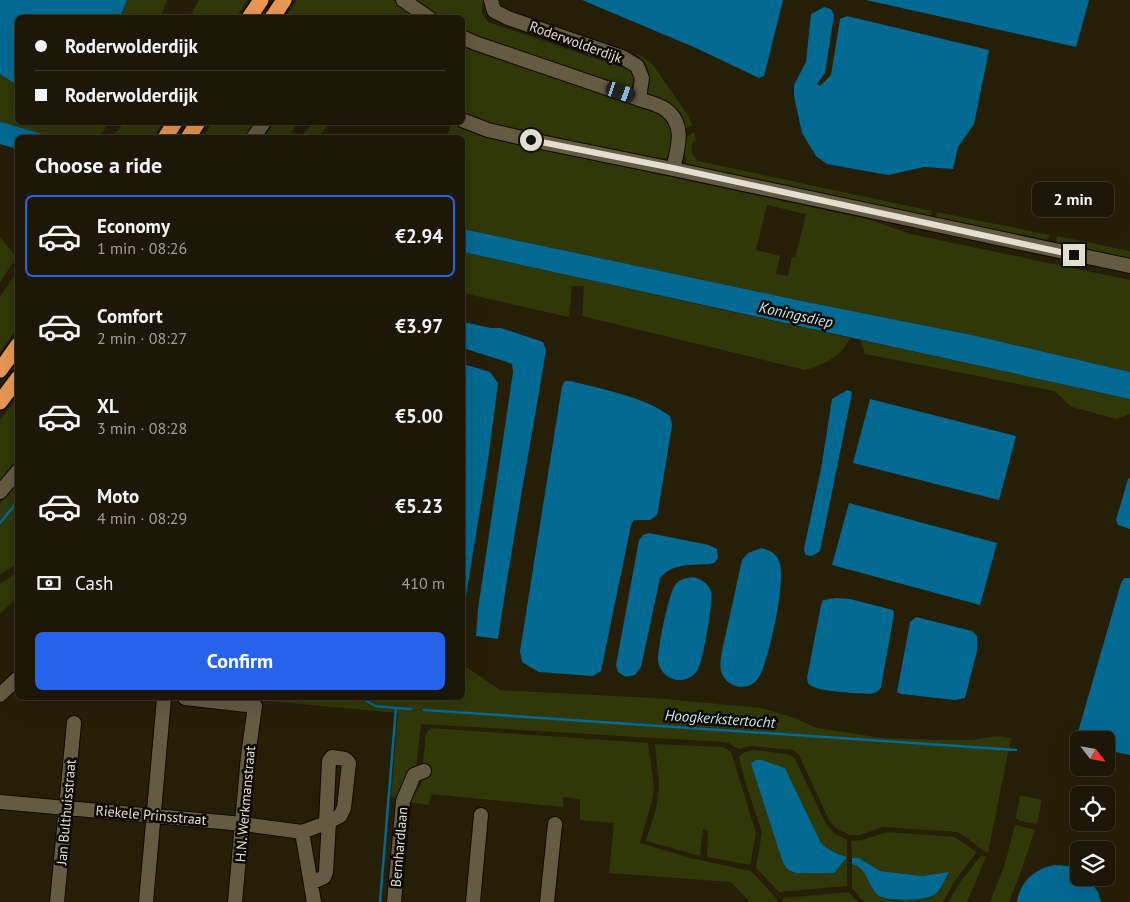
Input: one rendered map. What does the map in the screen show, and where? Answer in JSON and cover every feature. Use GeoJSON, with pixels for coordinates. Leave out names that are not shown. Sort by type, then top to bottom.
{"type":"FeatureCollection","features":[{"type":"Feature","properties":{"kind":"highway"},"geometry":{"type":"LineString","coordinates":[[251,15],[261,0]]}},
{"type":"Feature","properties":{"kind":"highway"},"geometry":{"type":"LineString","coordinates":[[274,15],[284,0]]}},
{"type":"Feature","properties":{"kind":"highway"},"geometry":{"type":"LineString","coordinates":[[0,370],[15,350]]}},
{"type":"Feature","properties":{"kind":"highway"},"geometry":{"type":"LineString","coordinates":[[0,402],[15,382]]}},
{"type":"Feature","properties":{"kind":"street"},"geometry":{"type":"LineString","coordinates":[[403,0],[425,15]]}},
{"type":"Feature","properties":{"kind":"street","name":"Roderwolderdijk"},"geometry":{"type":"LineString","coordinates":[[491,0],[494,10],[508,18],[622,57],[637,66],[642,78],[639,99]]}},
{"type":"Feature","properties":{"kind":"street"},"geometry":{"type":"LineString","coordinates":[[465,38],[664,109],[674,118],[679,136],[673,168]]}},
{"type":"Feature","properties":{"kind":"street"},"geometry":{"type":"LineString","coordinates":[[465,121],[488,130],[531,140],[673,168],[1130,266]]}},
{"type":"Feature","properties":{"kind":"street"},"geometry":{"type":"LineString","coordinates":[[0,492],[15,474]]}},
{"type":"Feature","properties":{"kind":"street"},"geometry":{"type":"LineString","coordinates":[[0,695],[15,681]]}},
{"type":"Feature","properties":{"kind":"street"},"geometry":{"type":"LineString","coordinates":[[146,902],[164,700]]}},
{"type":"Feature","properties":{"kind":"street","name":"H.N. Werkmanstraat"},"geometry":{"type":"LineString","coordinates":[[202,700],[254,706],[236,902]]}},
{"type":"Feature","properties":{"kind":"street","name":"Jan Bulthuisstraat"},"geometry":{"type":"LineString","coordinates":[[57,902],[74,723]]}},
{"type":"Feature","properties":{"kind":"street","name":"Bernhardlaan"},"geometry":{"type":"LineString","coordinates":[[394,902],[403,801],[414,775],[424,771]]}},
{"type":"Feature","properties":{"kind":"street","name":"Riekele Prinsstraat"},"geometry":{"type":"LineString","coordinates":[[0,802],[243,824],[302,832]]}},
{"type":"Feature","properties":{"kind":"street"},"geometry":{"type":"LineString","coordinates":[[472,902],[481,815]]}},
{"type":"Feature","properties":{"kind":"street"},"geometry":{"type":"LineString","coordinates":[[311,883],[324,877],[326,872],[327,822],[302,832],[314,902]]}},
{"type":"Feature","properties":{"kind":"street"},"geometry":{"type":"LineString","coordinates":[[547,902],[555,824]]}},
{"type":"Feature","properties":{"kind":"green space"},"geometry":{"type":"Polygon","coordinates":[[[127,0],[167,0],[162,15],[121,15],[127,0]]]}},
{"type":"Feature","properties":{"kind":"green space"},"geometry":{"type":"Polygon","coordinates":[[[199,0],[248,0],[237,15],[190,15],[199,0]]]}},
{"type":"Feature","properties":{"kind":"green space"},"geometry":{"type":"Polygon","coordinates":[[[297,0],[393,0],[416,15],[287,15],[297,0]]]}},
{"type":"Feature","properties":{"kind":"green space"},"geometry":{"type":"Polygon","coordinates":[[[411,0],[483,0],[482,13],[488,22],[629,70],[634,78],[630,92],[465,34],[465,15],[434,15],[411,0]]]}},
{"type":"Feature","properties":{"kind":"green space"},"geometry":{"type":"Polygon","coordinates":[[[465,45],[661,115],[671,125],[674,133],[675,147],[666,158],[654,162],[518,133],[465,115],[465,45]]]}},
{"type":"Feature","properties":{"kind":"green space"},"geometry":{"type":"Polygon","coordinates":[[[634,52],[653,65],[689,117],[692,125],[685,129],[648,95],[648,69],[646,64],[634,52]]]}},
{"type":"Feature","properties":{"kind":"green space"},"geometry":{"type":"Polygon","coordinates":[[[0,74],[15,84],[15,125],[108,125],[100,135],[42,135],[0,122],[0,74]]]}},
{"type":"Feature","properties":{"kind":"green space"},"geometry":{"type":"Polygon","coordinates":[[[122,125],[162,125],[154,135],[114,135],[122,125]]]}},
{"type":"Feature","properties":{"kind":"green space"},"geometry":{"type":"Polygon","coordinates":[[[211,125],[255,125],[247,135],[204,135],[211,125]]]}},
{"type":"Feature","properties":{"kind":"green space"},"geometry":{"type":"Polygon","coordinates":[[[273,125],[296,125],[290,135],[265,135],[273,125]]]}},
{"type":"Feature","properties":{"kind":"green space"},"geometry":{"type":"Polygon","coordinates":[[[311,125],[328,125],[320,135],[303,135],[311,125]]]}},
{"type":"Feature","properties":{"kind":"green space"},"geometry":{"type":"Polygon","coordinates":[[[451,125],[458,125],[509,142],[871,220],[910,234],[1130,280],[1130,372],[972,335],[465,229],[465,135],[447,135],[451,125]],[[767,205],[756,250],[780,256],[776,274],[788,276],[792,257],[795,258],[806,214],[767,205]]]}},
{"type":"Feature","properties":{"kind":"green space"},"geometry":{"type":"Polygon","coordinates":[[[694,132],[696,139],[692,144],[692,150],[698,161],[932,211],[930,221],[687,165],[684,150],[685,138],[694,132]]]}},
{"type":"Feature","properties":{"kind":"green space"},"geometry":{"type":"Polygon","coordinates":[[[937,212],[1050,235],[1045,243],[935,222],[937,212]]]}},
{"type":"Feature","properties":{"kind":"green space"},"geometry":{"type":"Polygon","coordinates":[[[1057,236],[1130,251],[1130,261],[1055,247],[1057,236]]]}},
{"type":"Feature","properties":{"kind":"green space"},"geometry":{"type":"Polygon","coordinates":[[[0,237],[15,255],[15,260],[0,282],[0,237]]]}},
{"type":"Feature","properties":{"kind":"green space"},"geometry":{"type":"Polygon","coordinates":[[[465,252],[850,338],[837,355],[805,370],[582,316],[584,286],[572,286],[569,317],[465,293],[465,252]]]}},
{"type":"Feature","properties":{"kind":"green space"},"geometry":{"type":"Polygon","coordinates":[[[15,275],[15,331],[0,353],[0,297],[15,275]]]}},
{"type":"Feature","properties":{"kind":"green space"},"geometry":{"type":"Polygon","coordinates":[[[860,340],[1130,399],[1130,414],[1116,419],[1072,407],[1054,391],[865,354],[860,340]]]}},
{"type":"Feature","properties":{"kind":"green space"},"geometry":{"type":"Polygon","coordinates":[[[15,400],[15,461],[0,481],[0,420],[15,400]]]}},
{"type":"Feature","properties":{"kind":"green space"},"geometry":{"type":"Polygon","coordinates":[[[15,484],[15,565],[0,575],[0,503],[15,484]]]}},
{"type":"Feature","properties":{"kind":"green space"},"geometry":{"type":"Polygon","coordinates":[[[15,573],[15,599],[0,614],[0,584],[15,573]]]}},
{"type":"Feature","properties":{"kind":"green space"},"geometry":{"type":"Polygon","coordinates":[[[465,666],[500,690],[654,698],[762,708],[794,718],[817,728],[882,738],[972,740],[997,736],[1011,738],[988,853],[957,832],[883,827],[860,835],[849,835],[837,829],[830,822],[799,755],[793,750],[752,746],[738,749],[729,743],[723,742],[421,724],[416,769],[397,798],[391,797],[398,713],[258,700],[465,700],[465,666]]]}},
{"type":"Feature","properties":{"kind":"green space"},"geometry":{"type":"Polygon","coordinates":[[[431,728],[648,743],[654,786],[640,843],[690,858],[751,871],[777,899],[777,902],[750,902],[731,882],[609,873],[614,823],[580,820],[580,799],[563,797],[563,807],[431,794],[429,805],[409,802],[421,785],[426,733],[431,728]]]}},
{"type":"Feature","properties":{"kind":"green space"},"geometry":{"type":"Polygon","coordinates":[[[655,744],[723,747],[731,752],[756,833],[750,865],[707,857],[708,831],[703,829],[700,856],[646,841],[657,805],[659,784],[655,744]]]}},
{"type":"Feature","properties":{"kind":"green space"},"geometry":{"type":"Polygon","coordinates":[[[753,750],[786,754],[794,757],[826,824],[835,834],[847,840],[847,857],[847,886],[779,892],[756,868],[762,832],[739,757],[743,753],[753,750]],[[751,764],[783,863],[788,870],[796,873],[834,873],[847,857],[833,852],[821,843],[785,768],[751,764]]]}},
{"type":"Feature","properties":{"kind":"green space"},"geometry":{"type":"Polygon","coordinates":[[[1020,795],[1042,800],[1037,824],[1020,821],[1016,818],[1020,795]]]}},
{"type":"Feature","properties":{"kind":"green space"},"geometry":{"type":"Polygon","coordinates":[[[1015,825],[1035,830],[1009,902],[990,902],[1004,867],[1015,825]]]}},
{"type":"Feature","properties":{"kind":"green space"},"geometry":{"type":"Polygon","coordinates":[[[887,832],[955,837],[976,853],[954,882],[943,902],[864,902],[852,888],[852,864],[864,870],[873,890],[893,901],[928,898],[935,894],[948,873],[923,876],[880,871],[863,860],[852,858],[851,841],[862,840],[887,832]]]}},
{"type":"Feature","properties":{"kind":"green space"},"geometry":{"type":"Polygon","coordinates":[[[981,856],[986,857],[967,902],[948,902],[961,881],[981,856]]]}},
{"type":"Feature","properties":{"kind":"green space"},"geometry":{"type":"Polygon","coordinates":[[[849,892],[858,902],[782,902],[784,898],[849,892]]]}},
{"type":"Feature","properties":{"kind":"water"},"geometry":{"type":"Polygon","coordinates":[[[0,0],[127,0],[121,15],[15,15],[15,84],[0,74],[0,0]]]}},
{"type":"Feature","properties":{"kind":"water"},"geometry":{"type":"Polygon","coordinates":[[[582,0],[783,0],[764,76],[759,78],[696,48],[582,0]]]}},
{"type":"Feature","properties":{"kind":"water"},"geometry":{"type":"Polygon","coordinates":[[[866,0],[1089,0],[1076,47],[866,0]]]}},
{"type":"Feature","properties":{"kind":"water"},"geometry":{"type":"Polygon","coordinates":[[[824,7],[831,9],[834,15],[825,73],[817,84],[820,86],[831,75],[840,19],[847,16],[989,50],[974,124],[958,147],[953,169],[924,167],[888,175],[827,164],[816,156],[802,133],[794,96],[794,85],[806,62],[811,14],[824,7]]]}},
{"type":"Feature","properties":{"kind":"water"},"geometry":{"type":"Polygon","coordinates":[[[0,122],[45,135],[15,135],[15,148],[0,144],[0,122]]]}},
{"type":"Feature","properties":{"kind":"water","name":"Koningsdiep"},"geometry":{"type":"Polygon","coordinates":[[[465,229],[972,335],[1130,372],[1130,399],[465,252],[465,229]]]}},
{"type":"Feature","properties":{"kind":"water"},"geometry":{"type":"Polygon","coordinates":[[[465,322],[491,328],[501,328],[543,342],[546,350],[498,639],[476,636],[478,609],[513,372],[512,364],[465,349],[465,322]]]}},
{"type":"Feature","properties":{"kind":"water"},"geometry":{"type":"Polygon","coordinates":[[[465,365],[490,372],[498,383],[488,460],[465,602],[465,365]]]}},
{"type":"Feature","properties":{"kind":"water"},"geometry":{"type":"Polygon","coordinates":[[[565,381],[609,391],[647,403],[670,416],[672,425],[657,515],[650,520],[634,520],[631,525],[601,671],[593,676],[539,672],[522,662],[520,651],[562,386],[565,381]]]}},
{"type":"Feature","properties":{"kind":"water"},"geometry":{"type":"Polygon","coordinates":[[[847,390],[852,392],[851,398],[820,551],[812,556],[806,555],[804,550],[805,544],[821,469],[832,399],[847,390]]]}},
{"type":"Feature","properties":{"kind":"water"},"geometry":{"type":"Polygon","coordinates":[[[870,399],[1016,436],[999,500],[853,463],[870,399]]]}},
{"type":"Feature","properties":{"kind":"water"},"geometry":{"type":"Polygon","coordinates":[[[1130,478],[1130,529],[1118,525],[1116,520],[1128,479],[1130,478]]]}},
{"type":"Feature","properties":{"kind":"water"},"geometry":{"type":"Polygon","coordinates":[[[849,503],[997,543],[980,605],[832,565],[849,503]]]}},
{"type":"Feature","properties":{"kind":"water"},"geometry":{"type":"Polygon","coordinates":[[[649,533],[709,545],[717,549],[718,558],[714,563],[710,564],[676,567],[660,578],[641,667],[635,675],[626,677],[618,672],[616,665],[639,540],[643,535],[649,533]]]}},
{"type":"Feature","properties":{"kind":"water"},"geometry":{"type":"Polygon","coordinates":[[[761,548],[772,552],[779,561],[781,584],[779,601],[772,637],[759,677],[750,685],[740,687],[729,683],[722,674],[720,665],[722,651],[742,560],[748,553],[761,548]]]}},
{"type":"Feature","properties":{"kind":"water"},"geometry":{"type":"Polygon","coordinates":[[[693,577],[704,582],[711,591],[708,630],[703,655],[696,672],[689,678],[676,680],[667,675],[660,667],[658,661],[659,646],[673,589],[680,581],[693,577]]]}},
{"type":"Feature","properties":{"kind":"water"},"geometry":{"type":"Polygon","coordinates":[[[1124,578],[1130,578],[1130,755],[1115,752],[1115,731],[1078,731],[1124,578]]]}},
{"type":"Feature","properties":{"kind":"water"},"geometry":{"type":"Polygon","coordinates":[[[836,598],[850,599],[893,610],[894,614],[881,687],[875,693],[829,691],[814,687],[808,683],[807,678],[821,605],[823,600],[836,598]]]}},
{"type":"Feature","properties":{"kind":"water"},"geometry":{"type":"Polygon","coordinates":[[[916,617],[972,631],[977,636],[977,651],[965,698],[955,700],[897,692],[910,622],[916,617]]]}},
{"type":"Feature","properties":{"kind":"water"},"geometry":{"type":"Polygon","coordinates":[[[755,760],[762,760],[785,768],[821,843],[833,852],[847,857],[834,873],[796,873],[788,870],[783,863],[751,764],[755,760]]]}},
{"type":"Feature","properties":{"kind":"water"},"geometry":{"type":"Polygon","coordinates":[[[852,858],[859,858],[880,871],[923,876],[949,872],[934,895],[914,899],[889,899],[878,895],[862,869],[852,864],[852,858]]]}},
{"type":"Feature","properties":{"kind":"water"},"geometry":{"type":"Polygon","coordinates":[[[1055,865],[1070,866],[1070,886],[1094,886],[1101,902],[1017,902],[1025,882],[1041,869],[1055,865]]]}},
{"type":"Feature","properties":{"kind":"waterway"},"geometry":{"type":"LineString","coordinates":[[0,523],[15,505]]}},
{"type":"Feature","properties":{"kind":"waterway"},"geometry":{"type":"LineString","coordinates":[[365,700],[375,706],[396,708]]}},
{"type":"Feature","properties":{"kind":"waterway","name":"Hoogkerkstertocht"},"geometry":{"type":"LineString","coordinates":[[380,902],[396,708],[411,709]]}},
{"type":"Feature","properties":{"kind":"waterway","name":"Hoogkerkstertocht"},"geometry":{"type":"LineString","coordinates":[[424,710],[1016,750]]}},
{"type":"Feature","properties":{"kind":"route"},"geometry":{"type":"LineString","coordinates":[[531,140],[673,168],[1074,255]]}}]}
